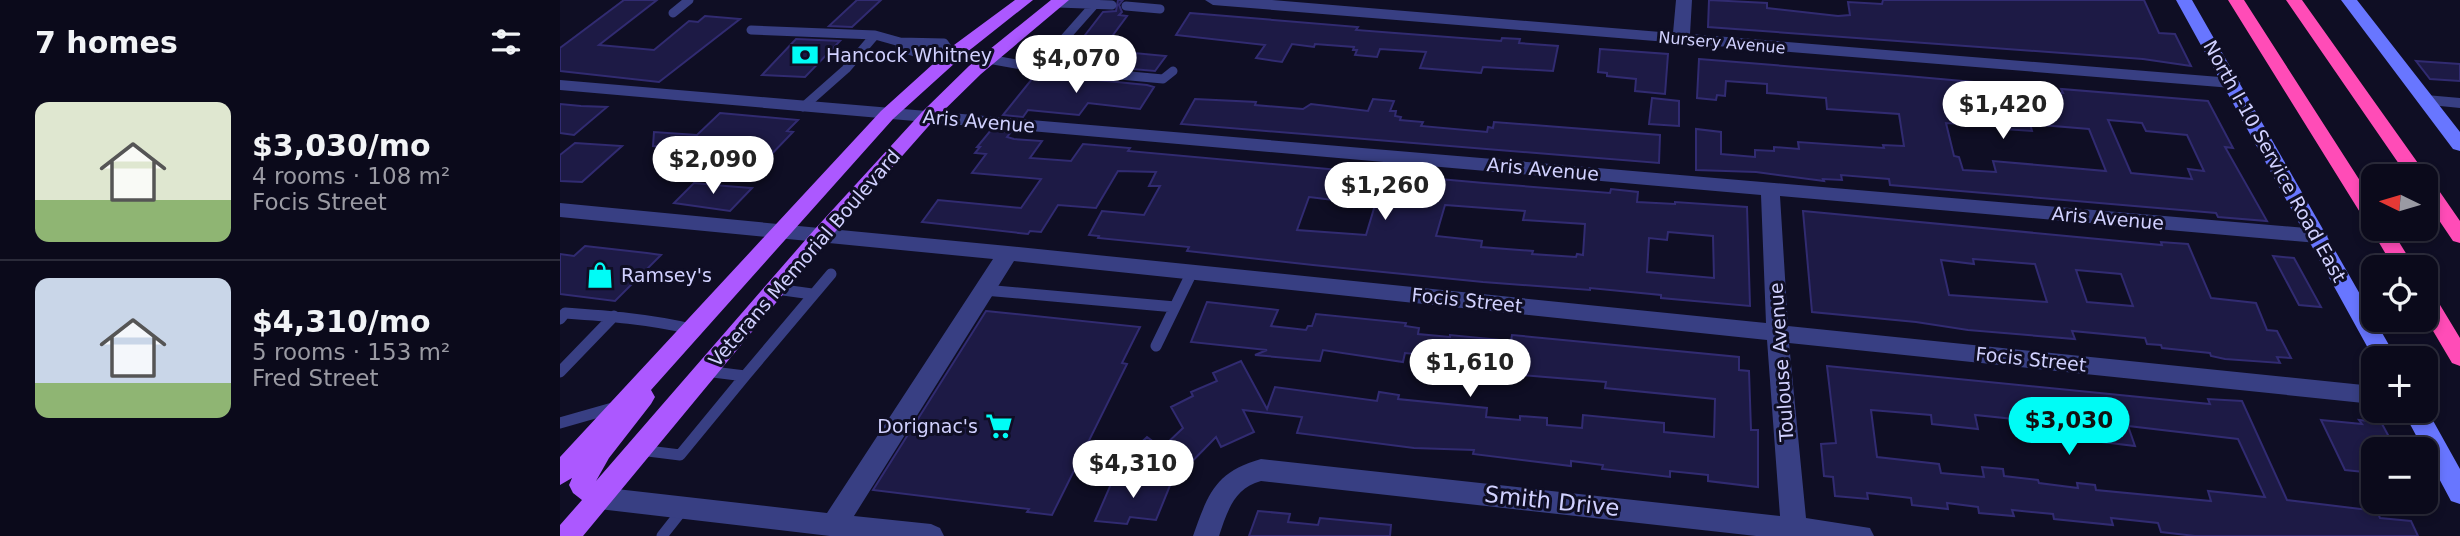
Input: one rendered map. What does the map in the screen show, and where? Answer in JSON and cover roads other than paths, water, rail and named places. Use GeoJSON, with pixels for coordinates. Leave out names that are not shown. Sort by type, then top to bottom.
{"type":"FeatureCollection","features":[{"type":"Feature","properties":{"kind":"highway"},"geometry":{"type":"LineString","coordinates":[[2236,0],[2361,198]]}},
{"type":"Feature","properties":{"kind":"highway"},"geometry":{"type":"LineString","coordinates":[[2294,0],[2409,164]]}},
{"type":"Feature","properties":{"kind":"highway"},"geometry":{"type":"LineString","coordinates":[[2438,204],[2460,236]]}},
{"type":"Feature","properties":{"kind":"highway"},"geometry":{"type":"LineString","coordinates":[[2438,321],[2460,357]]}},
{"type":"Feature","properties":{"kind":"main road","name":"Veterans Memorial Boulevard"},"geometry":{"type":"LineString","coordinates":[[560,474],[887,114],[952,53],[1025,0]]}},
{"type":"Feature","properties":{"kind":"main road","name":"Veterans Memorial Boulevard"},"geometry":{"type":"LineString","coordinates":[[567,536],[821,235],[928,116],[988,59],[1059,1]]}},
{"type":"Feature","properties":{"kind":"main road"},"geometry":{"type":"LineString","coordinates":[[599,498],[582,485],[587,467],[628,421],[686,334]]}},
{"type":"Feature","properties":{"kind":"street","name":"Nursery Avenue"},"geometry":{"type":"LineString","coordinates":[[1213,0],[2232,83]]}},
{"type":"Feature","properties":{"kind":"street"},"geometry":{"type":"LineString","coordinates":[[1681,38],[1684,0]]}},
{"type":"Feature","properties":{"kind":"street","name":"North I-10 Service Road East"},"geometry":{"type":"LineString","coordinates":[[2184,0],[2379,346]]}},
{"type":"Feature","properties":{"kind":"street"},"geometry":{"type":"LineString","coordinates":[[2349,0],[2460,145]]}},
{"type":"Feature","properties":{"kind":"street","name":"Aris Avenue"},"geometry":{"type":"LineString","coordinates":[[560,85],[2318,236]]}},
{"type":"Feature","properties":{"kind":"street"},"geometry":{"type":"LineString","coordinates":[[2426,100],[2460,103]]}},
{"type":"Feature","properties":{"kind":"street","name":"Toulouse Avenue"},"geometry":{"type":"LineString","coordinates":[[1770,188],[1777,332],[1795,532]]}},
{"type":"Feature","properties":{"kind":"street","name":"Focis Street"},"geometry":{"type":"LineString","coordinates":[[560,210],[1008,253],[2361,394]]}},
{"type":"Feature","properties":{"kind":"street"},"geometry":{"type":"LineString","coordinates":[[834,524],[1008,253]]}},
{"type":"Feature","properties":{"kind":"street"},"geometry":{"type":"LineString","coordinates":[[2422,423],[2460,493]]}},
{"type":"Feature","properties":{"kind":"street","name":"Smith Drive"},"geometry":{"type":"LineString","coordinates":[[1206,536],[1220,497],[1244,474],[1280,471],[1795,532],[1861,536]]}},
{"type":"Feature","properties":{"kind":"street"},"geometry":{"type":"LineString","coordinates":[[599,498],[684,508],[799,528],[834,524],[931,536]]}},
{"type":"Feature","properties":{"kind":"lane"},"geometry":{"type":"LineString","coordinates":[[673,13],[689,0]]}},
{"type":"Feature","properties":{"kind":"lane"},"geometry":{"type":"LineString","coordinates":[[1059,1],[1112,5]]}},
{"type":"Feature","properties":{"kind":"lane"},"geometry":{"type":"LineString","coordinates":[[1063,40],[1094,5]]}},
{"type":"Feature","properties":{"kind":"lane"},"geometry":{"type":"LineString","coordinates":[[1126,6],[1160,9]]}},
{"type":"Feature","properties":{"kind":"lane"},"geometry":{"type":"LineString","coordinates":[[751,30],[876,35],[900,42],[944,43],[952,53],[932,58],[900,47],[900,42]]}},
{"type":"Feature","properties":{"kind":"lane"},"geometry":{"type":"LineString","coordinates":[[803,107],[846,69],[876,35]]}},
{"type":"Feature","properties":{"kind":"lane"},"geometry":{"type":"LineString","coordinates":[[988,59],[1033,68],[1163,79],[1173,71]]}},
{"type":"Feature","properties":{"kind":"lane"},"geometry":{"type":"LineString","coordinates":[[1156,346],[1192,272]]}},
{"type":"Feature","properties":{"kind":"lane"},"geometry":{"type":"LineString","coordinates":[[639,450],[680,455],[831,274]]}},
{"type":"Feature","properties":{"kind":"lane"},"geometry":{"type":"LineString","coordinates":[[776,289],[812,294]]}},
{"type":"Feature","properties":{"kind":"lane"},"geometry":{"type":"LineString","coordinates":[[984,290],[1175,307]]}},
{"type":"Feature","properties":{"kind":"lane"},"geometry":{"type":"LineString","coordinates":[[562,315],[652,319],[686,334]]}},
{"type":"Feature","properties":{"kind":"lane"},"geometry":{"type":"LineString","coordinates":[[560,372],[614,316]]}},
{"type":"Feature","properties":{"kind":"lane"},"geometry":{"type":"LineString","coordinates":[[705,371],[745,376]]}},
{"type":"Feature","properties":{"kind":"lane"},"geometry":{"type":"LineString","coordinates":[[560,423],[622,405]]}},
{"type":"Feature","properties":{"kind":"lane"},"geometry":{"type":"LineString","coordinates":[[662,536],[684,508]]}},
{"type":"Feature","properties":{"kind":"place","name":"Hancock Whitney"},"geometry":{"type":"Point","coordinates":[805,55]}},
{"type":"Feature","properties":{"kind":"place","name":"Ramsey's"},"geometry":{"type":"Point","coordinates":[600,275]}},
{"type":"Feature","properties":{"kind":"place","name":"Dorignac's"},"geometry":{"type":"Point","coordinates":[999,426]}}]}
